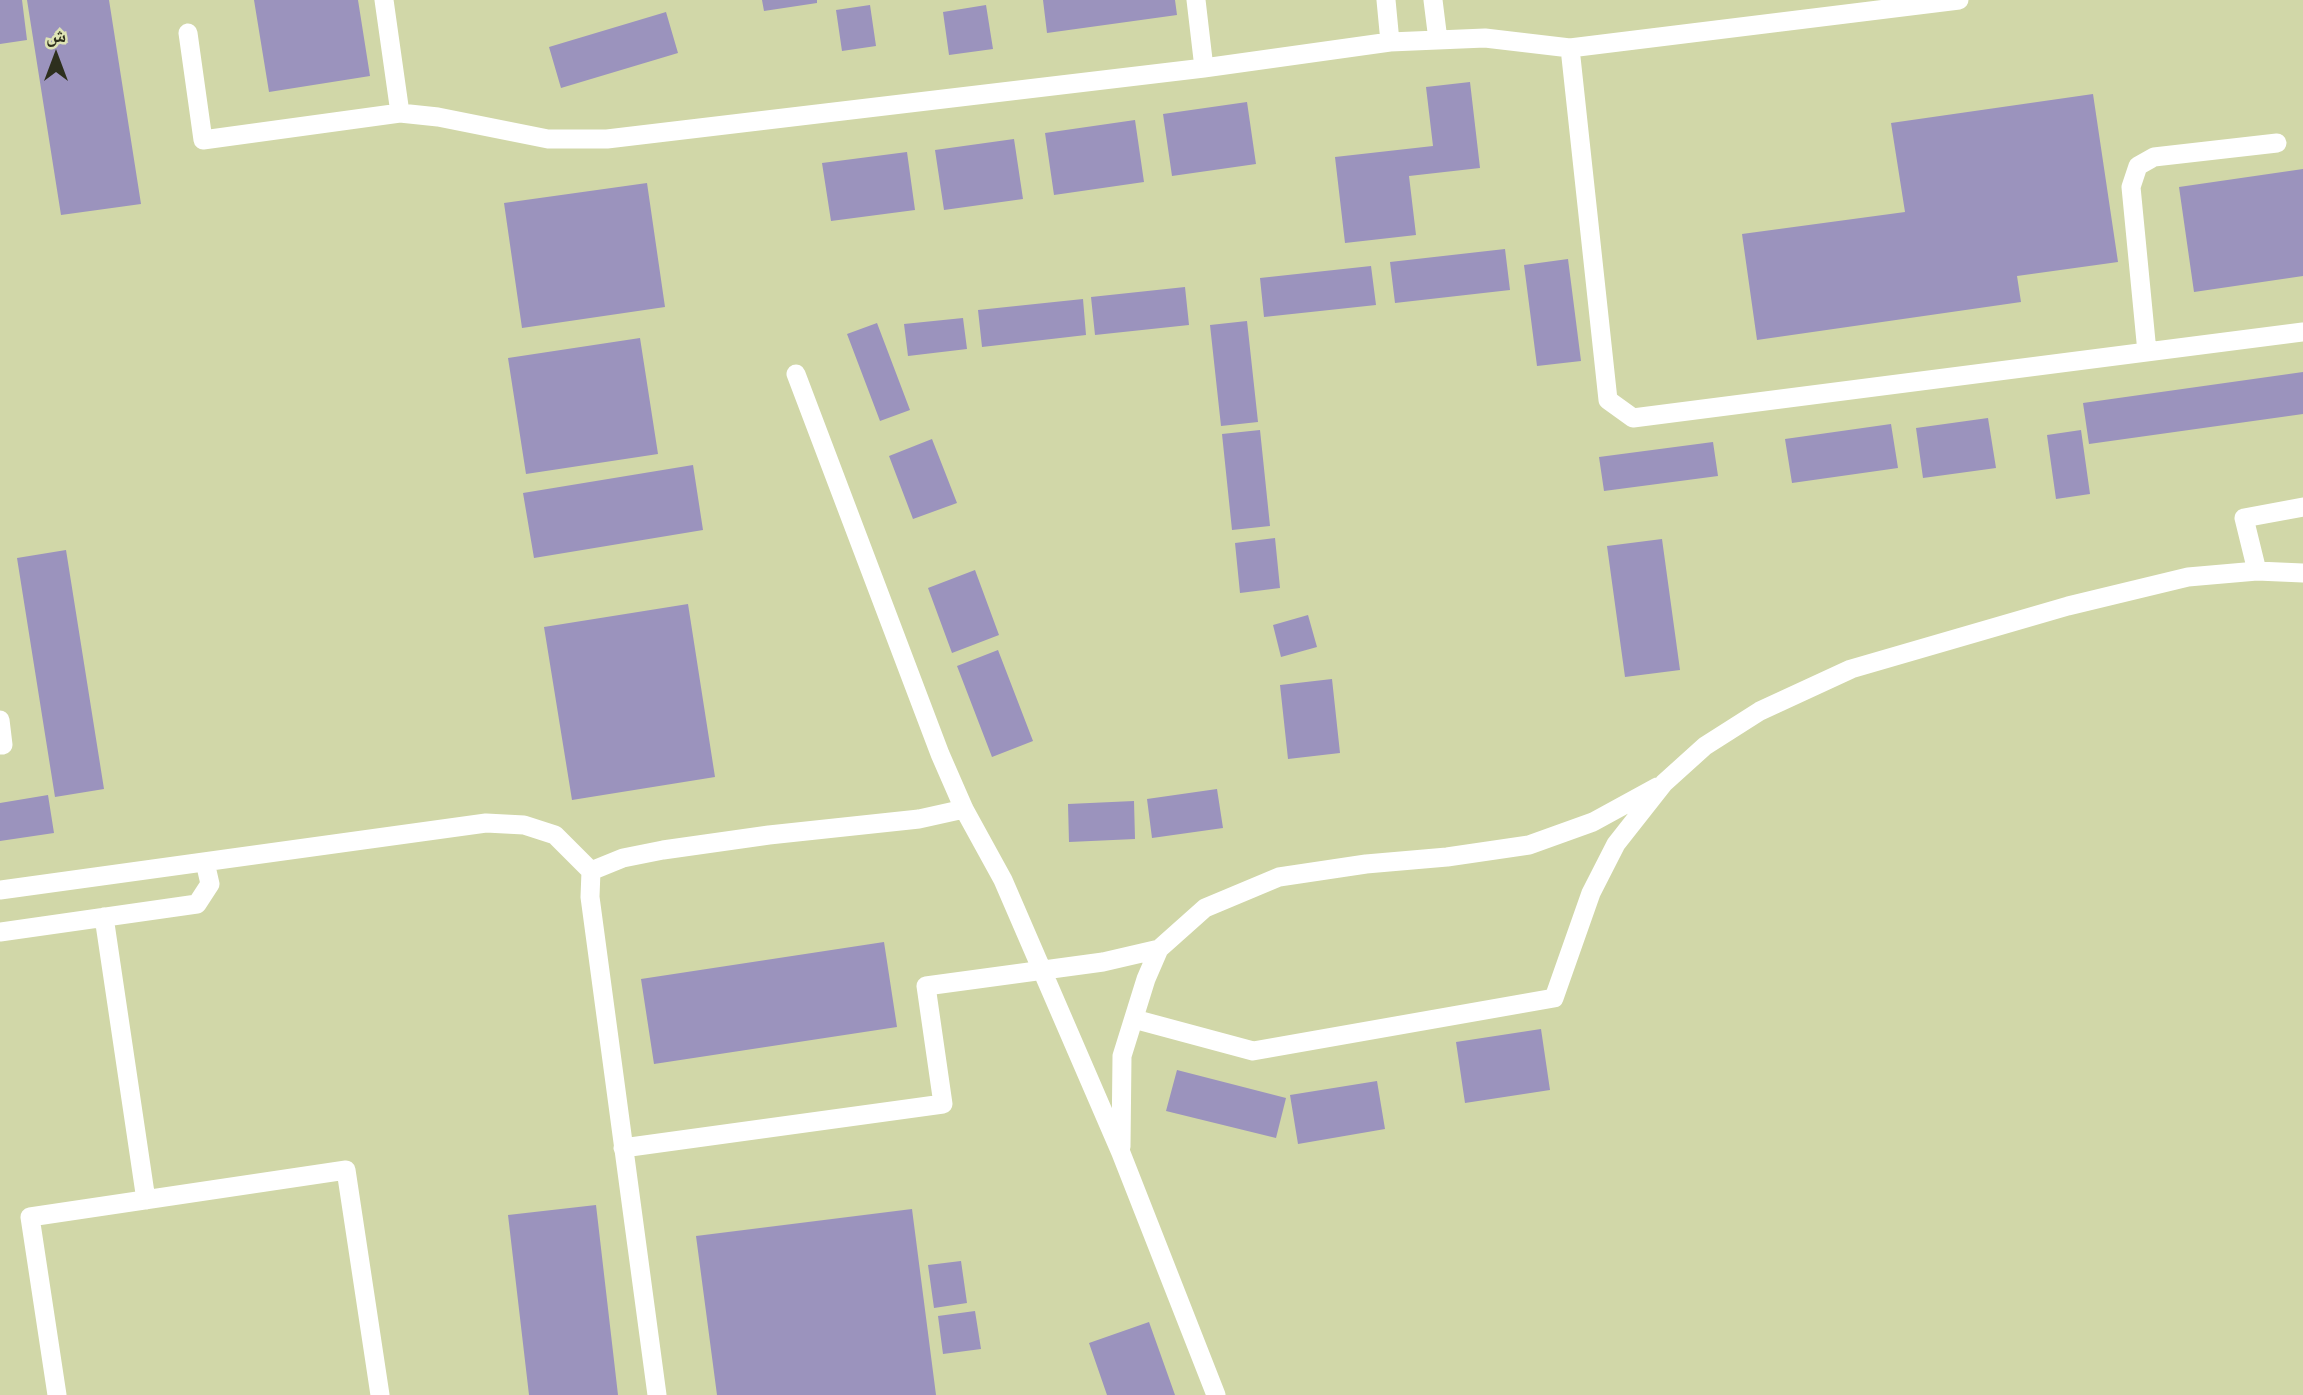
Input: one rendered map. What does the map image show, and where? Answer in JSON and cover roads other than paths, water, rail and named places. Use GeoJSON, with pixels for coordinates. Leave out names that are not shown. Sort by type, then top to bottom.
{"type":"FeatureCollection","features":[{"type":"Feature","properties":{"kind":"lane"},"geometry":{"type":"LineString","coordinates":[[384,0],[400,113]]}},
{"type":"Feature","properties":{"kind":"lane"},"geometry":{"type":"LineString","coordinates":[[1196,0],[1204,68]]}},
{"type":"Feature","properties":{"kind":"lane"},"geometry":{"type":"LineString","coordinates":[[1386,0],[1390,42]]}},
{"type":"Feature","properties":{"kind":"lane"},"geometry":{"type":"LineString","coordinates":[[1433,0],[1438,40]]}},
{"type":"Feature","properties":{"kind":"lane"},"geometry":{"type":"LineString","coordinates":[[188,33],[203,140],[400,113],[438,117],[548,139],[607,139],[1204,68],[1390,42],[1485,38],[1570,48],[1959,0]]}},
{"type":"Feature","properties":{"kind":"lane"},"geometry":{"type":"LineString","coordinates":[[1570,48],[1608,400],[1633,418],[2303,332]]}},
{"type":"Feature","properties":{"kind":"lane"},"geometry":{"type":"LineString","coordinates":[[2147,352],[2131,187],[2138,166],[2154,157],[2277,143]]}},
{"type":"Feature","properties":{"kind":"lane"},"geometry":{"type":"LineString","coordinates":[[796,374],[936,741],[964,809],[1003,880],[1121,1153],[1216,1395]]}},
{"type":"Feature","properties":{"kind":"lane"},"geometry":{"type":"LineString","coordinates":[[2257,571],[2244,518],[2303,507]]}},
{"type":"Feature","properties":{"kind":"lane"},"geometry":{"type":"LineString","coordinates":[[1134,1019],[1252,1051],[1554,998],[1591,893],[1616,844],[1664,783],[1705,746],[1760,711],[1851,670],[2068,606],[2188,577],[2257,571],[2303,573]]}},
{"type":"Feature","properties":{"kind":"lane"},"geometry":{"type":"LineString","coordinates":[[0,720],[4,745],[0,746]]}},
{"type":"Feature","properties":{"kind":"lane"},"geometry":{"type":"LineString","coordinates":[[1121,1153],[1122,1056],[1146,979],[1159,948],[1205,908],[1279,877],[1529,845],[1593,822],[1664,783]]}},
{"type":"Feature","properties":{"kind":"lane"},"geometry":{"type":"LineString","coordinates":[[591,871],[623,858],[663,850],[919,819],[964,809]]}},
{"type":"Feature","properties":{"kind":"lane"},"geometry":{"type":"LineString","coordinates":[[0,890],[486,823],[524,825],[555,835],[591,871],[590,897],[657,1395]]}},
{"type":"Feature","properties":{"kind":"lane"},"geometry":{"type":"LineString","coordinates":[[0,932],[197,904],[211,884],[205,862]]}},
{"type":"Feature","properties":{"kind":"lane"},"geometry":{"type":"LineString","coordinates":[[104,917],[146,1200]]}},
{"type":"Feature","properties":{"kind":"lane"},"geometry":{"type":"LineString","coordinates":[[623,1148],[943,1104],[926,986],[1103,962],[1159,948]]}},
{"type":"Feature","properties":{"kind":"lane"},"geometry":{"type":"LineString","coordinates":[[57,1395],[30,1217],[346,1170],[380,1395]]}}]}
